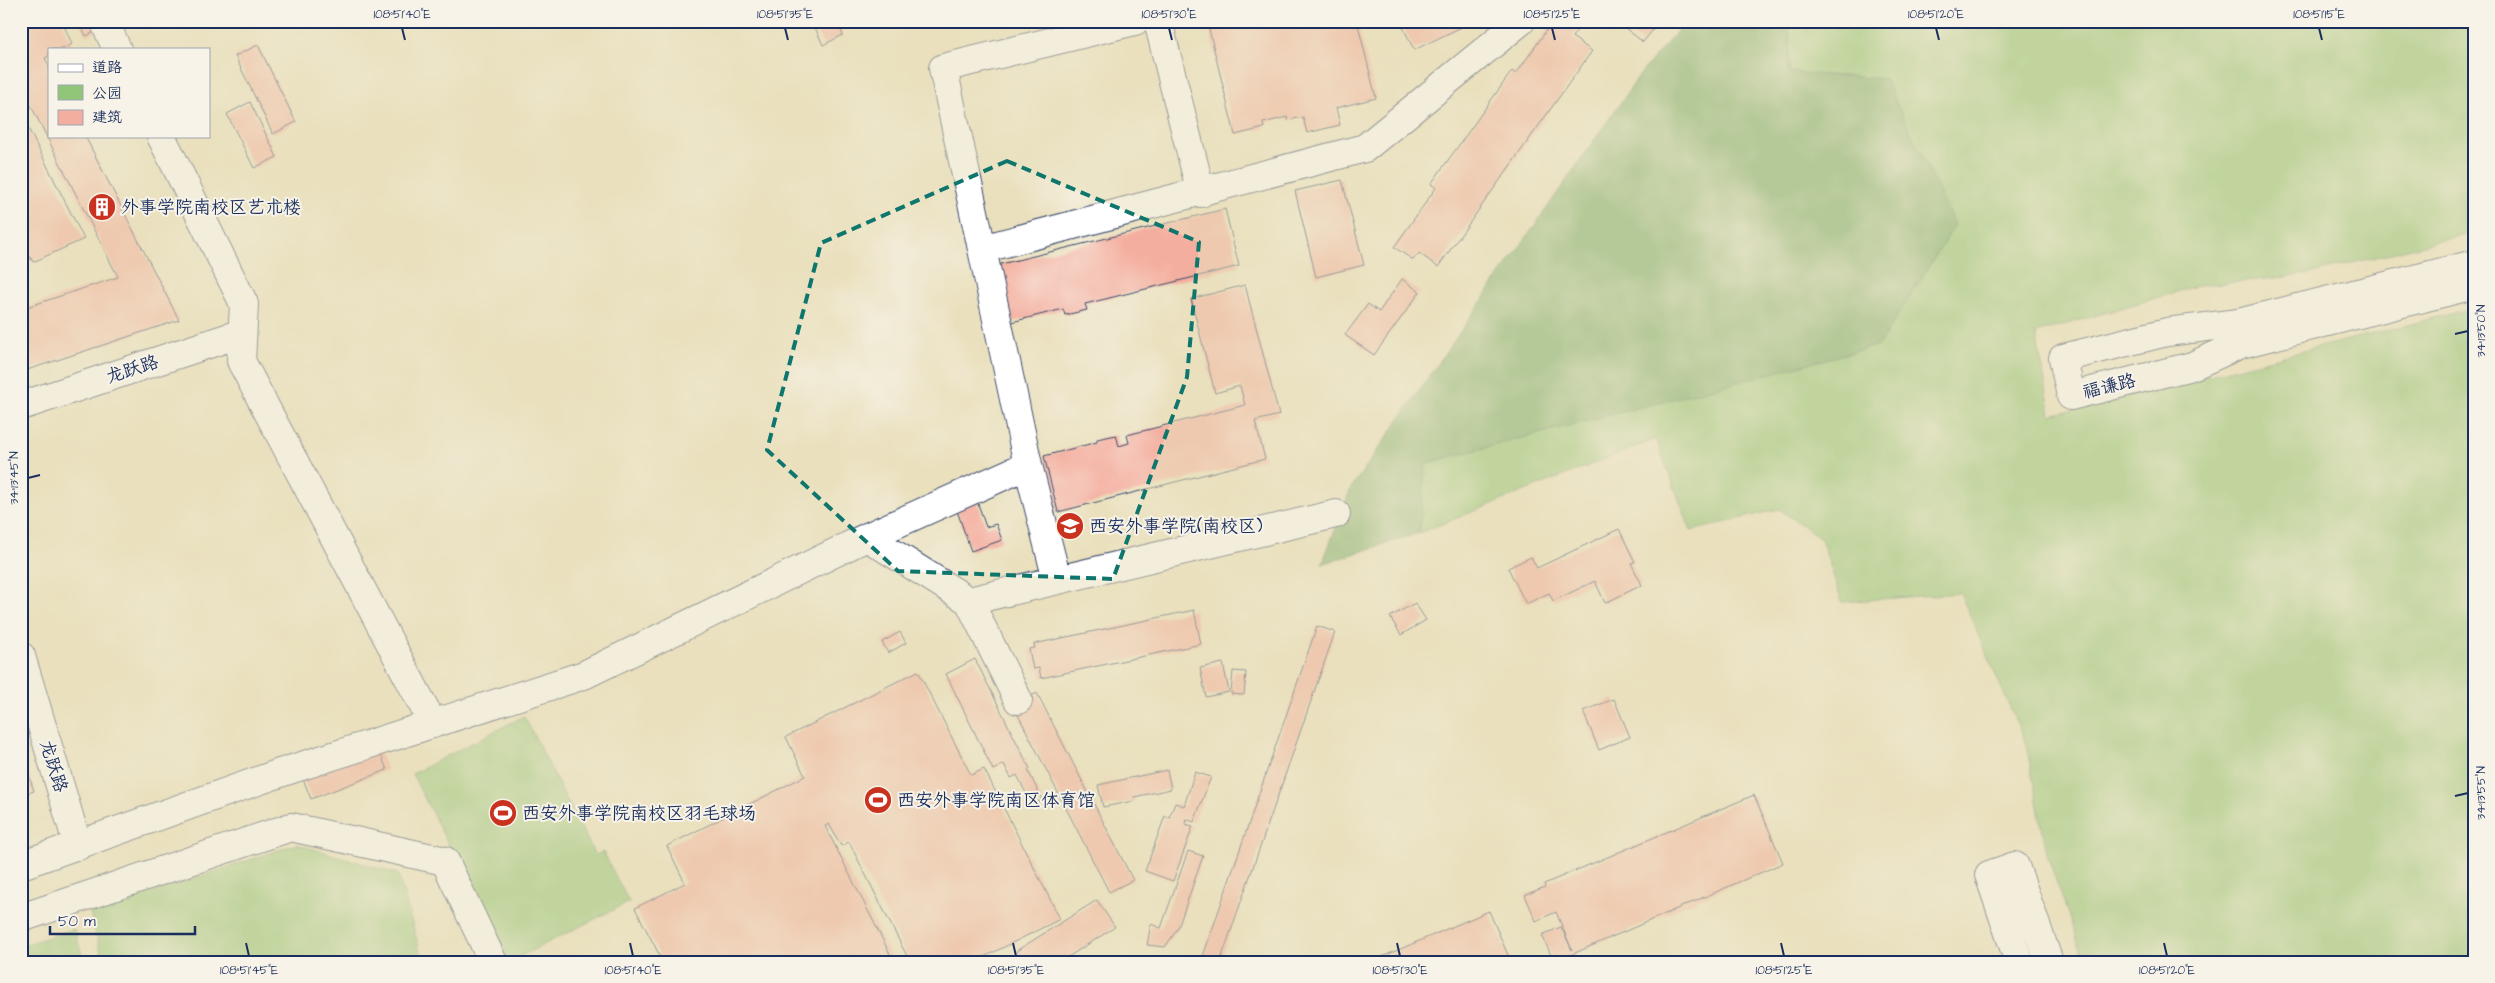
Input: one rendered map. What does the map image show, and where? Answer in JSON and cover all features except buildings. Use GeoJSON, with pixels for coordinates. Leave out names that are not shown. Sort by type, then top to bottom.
{"type":"FeatureCollection","features":[{"type":"Feature","properties":{"kind":"street"},"geometry":{"type":"LineString","coordinates":[[104,21],[118,48]]}},
{"type":"Feature","properties":{"kind":"street"},"geometry":{"type":"LineString","coordinates":[[1057,580],[1028,464],[943,68],[1135,21]]}},
{"type":"Feature","properties":{"kind":"street"},"geometry":{"type":"LineString","coordinates":[[1158,21],[1201,193]]}},
{"type":"Feature","properties":{"kind":"street"},"geometry":{"type":"LineString","coordinates":[[982,249],[1201,193],[1364,148],[1521,21]]}},
{"type":"Feature","properties":{"kind":"street"},"geometry":{"type":"LineString","coordinates":[[162,138],[244,304],[241,360],[433,724]]}},
{"type":"Feature","properties":{"kind":"street","name":"福谦路"},"geometry":{"type":"LineString","coordinates":[[2474,264],[2238,323],[2167,332],[2063,358],[2070,396],[2192,366],[2241,344],[2474,285]]}},
{"type":"Feature","properties":{"kind":"street","name":"龙跃路"},"geometry":{"type":"LineString","coordinates":[[21,406],[242,333]]}},
{"type":"Feature","properties":{"kind":"street"},"geometry":{"type":"LineString","coordinates":[[21,864],[78,846],[283,772],[584,675],[867,537],[1028,464]]}},
{"type":"Feature","properties":{"kind":"street"},"geometry":{"type":"LineString","coordinates":[[969,601],[1336,514]]}},
{"type":"Feature","properties":{"kind":"street"},"geometry":{"type":"LineString","coordinates":[[867,537],[969,601],[1018,700]]}},
{"type":"Feature","properties":{"kind":"street","name":"龙跃路"},"geometry":{"type":"LineString","coordinates":[[21,656],[78,846]]}},
{"type":"Feature","properties":{"kind":"street"},"geometry":{"type":"LineString","coordinates":[[21,918],[291,827],[445,861],[493,962]]}},
{"type":"Feature","properties":{"kind":"street"},"geometry":{"type":"LineString","coordinates":[[2019,962],[1989,874],[2015,866],[2049,962]]}},
{"type":"Feature","properties":{"kind":"highlighted area"},"geometry":{"type":"Polygon","coordinates":[[[1007,161],[1199,242],[1187,377],[1113,579],[898,571],[767,450],[821,243],[1007,161]]]}},
{"type":"Feature","properties":{"kind":"green space"},"geometry":{"type":"Polygon","coordinates":[[[1686,21],[1789,21],[1789,72],[1885,79],[1955,225],[1879,345],[1426,463],[1419,533],[1322,564],[1351,488],[1642,72],[1686,21]]]}},
{"type":"Feature","properties":{"kind":"green space"},"geometry":{"type":"Polygon","coordinates":[[[1789,21],[2474,21],[2474,232],[2305,275],[2197,286],[2036,333],[2051,415],[2474,308],[2474,962],[2085,962],[2048,858],[2026,744],[1960,593],[1842,602],[1821,538],[1779,509],[1691,531],[1656,439],[1419,533],[1426,463],[1879,344],[1789,72],[1789,21]]]}},
{"type":"Feature","properties":{"kind":"green space","name":"西安外事学院南校区羽毛球场"},"geometry":{"type":"Polygon","coordinates":[[[524,716],[595,855],[603,852],[629,902],[509,962],[412,774],[524,716]]]}},
{"type":"Feature","properties":{"kind":"green space"},"geometry":{"type":"Polygon","coordinates":[[[297,844],[398,874],[423,962],[104,962],[90,913],[297,844]]]}},
{"type":"Feature","properties":{"kind":"green space"},"geometry":{"type":"Polygon","coordinates":[[[74,929],[84,962],[21,962],[21,946],[74,929]]]}},
{"type":"Feature","properties":{"kind":"place","name":"外事学院南校区艺术楼"},"geometry":{"type":"Point","coordinates":[102,207]}},
{"type":"Feature","properties":{"kind":"place","name":"西安外事学院(南校区)"},"geometry":{"type":"Point","coordinates":[1070,526]}},
{"type":"Feature","properties":{"kind":"place","name":"西安外事学院南区体育馆"},"geometry":{"type":"Point","coordinates":[878,800]}},
{"type":"Feature","properties":{"kind":"place","name":"西安外事学院南校区羽毛球场"},"geometry":{"type":"Point","coordinates":[503,813]}}]}
